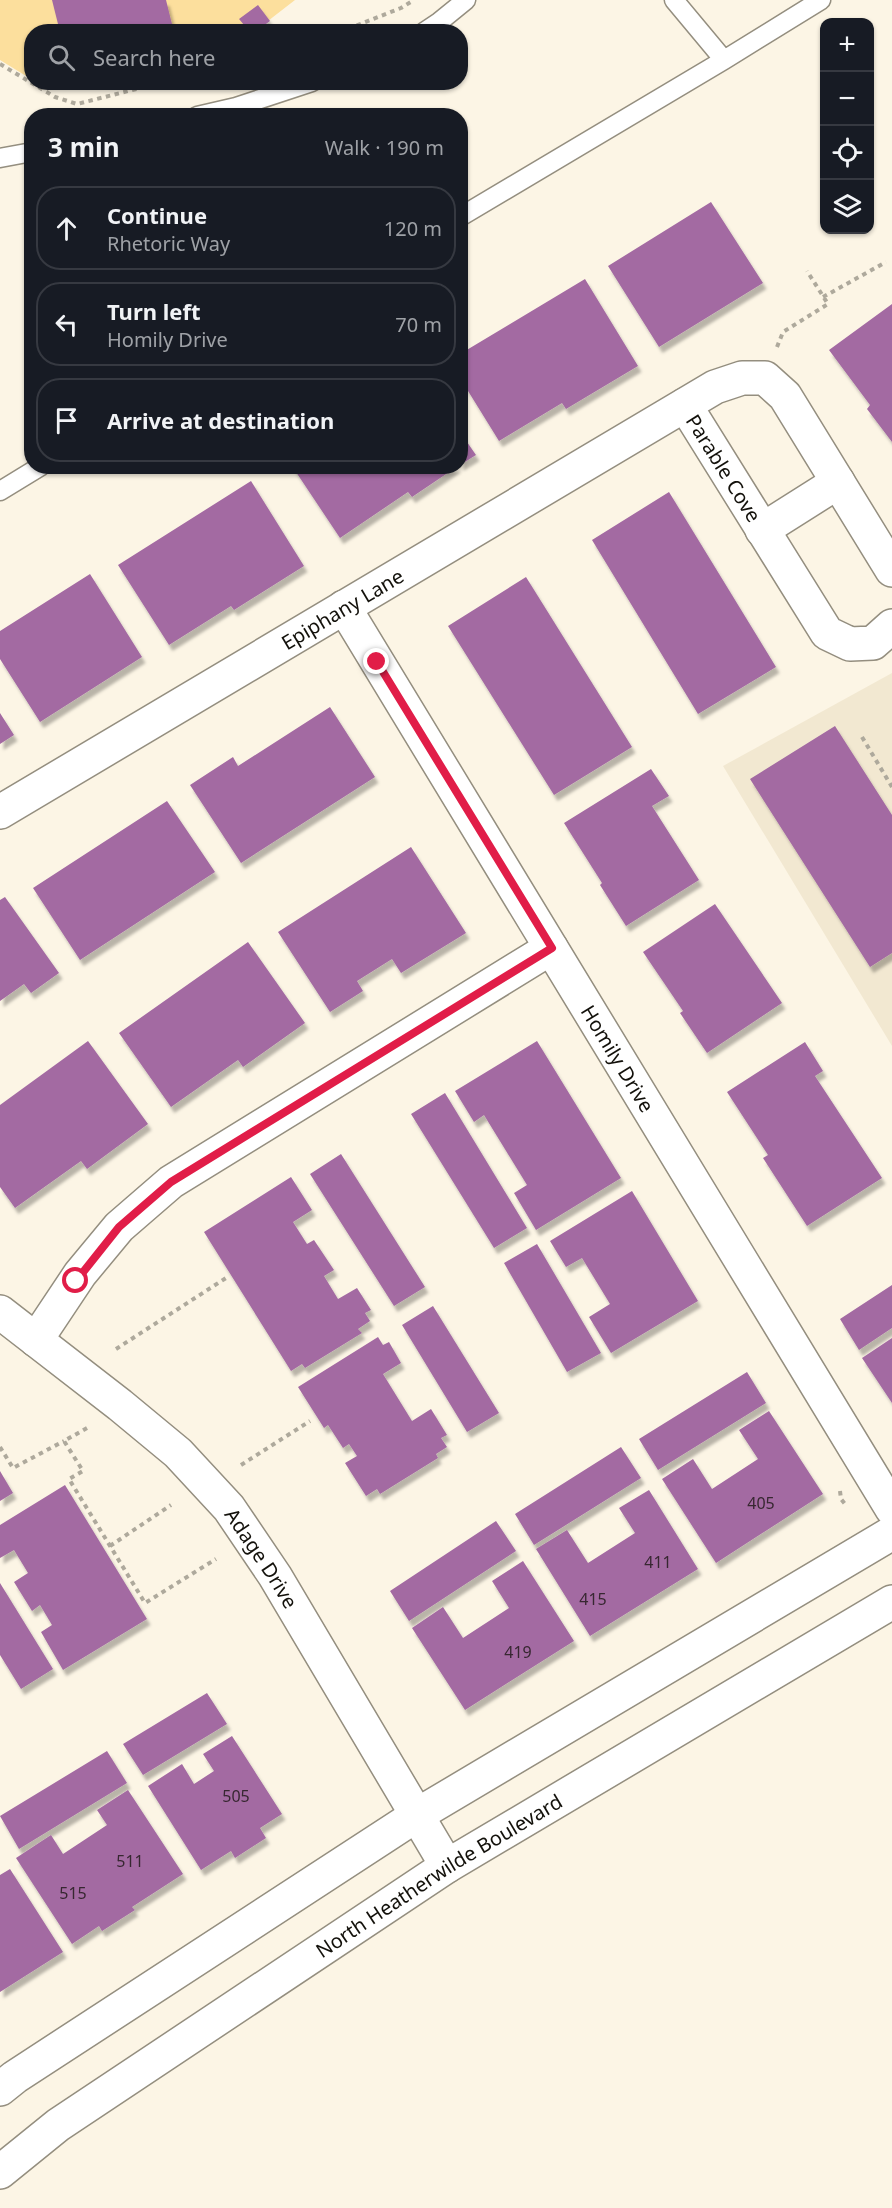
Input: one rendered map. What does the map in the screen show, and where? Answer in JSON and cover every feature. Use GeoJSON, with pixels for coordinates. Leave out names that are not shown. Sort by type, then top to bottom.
{"type":"FeatureCollection","features":[{"type":"Feature","properties":{"kind":"street","name":"Parable Cove"},"geometry":{"type":"LineString","coordinates":[[892,570],[785,396],[765,378],[742,378],[724,384],[685,405],[827,633],[850,644],[873,643],[892,626]]}},
{"type":"Feature","properties":{"kind":"street","name":"Epiphany Lane"},"geometry":{"type":"LineString","coordinates":[[0,812],[685,405]]}},
{"type":"Feature","properties":{"kind":"street","name":"Parable Cove"},"geometry":{"type":"LineString","coordinates":[[762,530],[838,482]]}},
{"type":"Feature","properties":{"kind":"street","name":"Homily Drive"},"geometry":{"type":"LineString","coordinates":[[344,607],[892,1509]]}},
{"type":"Feature","properties":{"kind":"street"},"geometry":{"type":"LineString","coordinates":[[36,1340],[80,1274],[119,1227],[171,1182],[552,948]]}},
{"type":"Feature","properties":{"kind":"street","name":"Adage Drive"},"geometry":{"type":"LineString","coordinates":[[0,1312],[178,1454],[229,1508],[275,1576],[447,1866]]}},
{"type":"Feature","properties":{"kind":"street"},"geometry":{"type":"LineString","coordinates":[[0,2090],[15,2077],[417,1815],[892,1533]]}},
{"type":"Feature","properties":{"kind":"street","name":"North Heatherwilde Boulevard"},"geometry":{"type":"LineString","coordinates":[[0,2172],[58,2125],[447,1866],[892,1602]]}},
{"type":"Feature","properties":{"kind":"lane"},"geometry":{"type":"LineString","coordinates":[[436,24],[466,0]]}},
{"type":"Feature","properties":{"kind":"lane"},"geometry":{"type":"LineString","coordinates":[[674,0],[724,60]]}},
{"type":"Feature","properties":{"kind":"lane"},"geometry":{"type":"LineString","coordinates":[[468,212],[821,0]]}},
{"type":"Feature","properties":{"kind":"lane"},"geometry":{"type":"LineString","coordinates":[[232,108],[288,90]]}},
{"type":"Feature","properties":{"kind":"lane"},"geometry":{"type":"LineString","coordinates":[[0,158],[24,154]]}},
{"type":"Feature","properties":{"kind":"lane"},"geometry":{"type":"LineString","coordinates":[[0,491],[28,474]]}},
{"type":"Feature","properties":{"kind":"path"},"geometry":{"type":"LineString","coordinates":[[360,24],[401,8],[414,0]]}},
{"type":"Feature","properties":{"kind":"path"},"geometry":{"type":"LineString","coordinates":[[0,64],[24,78]]}},
{"type":"Feature","properties":{"kind":"path"},"geometry":{"type":"LineString","coordinates":[[43,90],[55,97],[77,104],[132,90]]}},
{"type":"Feature","properties":{"kind":"path"},"geometry":{"type":"LineString","coordinates":[[823,297],[886,262]]}},
{"type":"Feature","properties":{"kind":"path"},"geometry":{"type":"LineString","coordinates":[[777,347],[783,332],[828,304],[807,271]]}},
{"type":"Feature","properties":{"kind":"path"},"geometry":{"type":"LineString","coordinates":[[862,737],[892,787]]}},
{"type":"Feature","properties":{"kind":"path"},"geometry":{"type":"LineString","coordinates":[[116,1349],[226,1278]]}},
{"type":"Feature","properties":{"kind":"path"},"geometry":{"type":"LineString","coordinates":[[241,1466],[310,1421]]}},
{"type":"Feature","properties":{"kind":"path"},"geometry":{"type":"LineString","coordinates":[[0,1447],[13,1468],[87,1428]]}},
{"type":"Feature","properties":{"kind":"path"},"geometry":{"type":"LineString","coordinates":[[64,1441],[83,1471],[69,1479],[145,1603],[216,1559]]}},
{"type":"Feature","properties":{"kind":"path"},"geometry":{"type":"LineString","coordinates":[[110,1546],[171,1505]]}},
{"type":"Feature","properties":{"kind":"shaded area"},"geometry":{"type":"Polygon","coordinates":[[[0,0],[295,0],[264,24],[24,24],[24,75],[0,60],[0,0]]]}},
{"type":"Feature","properties":{"kind":"shaded area"},"geometry":{"type":"Polygon","coordinates":[[[892,673],[892,1046],[723,766],[892,673]]]}},
{"type":"Feature","properties":{"kind":"building"},"geometry":{"type":"Polygon","coordinates":[[[52,0],[166,0],[172,24],[58,24],[52,0]]]}},
{"type":"Feature","properties":{"kind":"building"},"geometry":{"type":"Polygon","coordinates":[[[258,5],[270,21],[266,24],[243,24],[239,19],[258,5]]]}},
{"type":"Feature","properties":{"kind":"building"},"geometry":{"type":"Polygon","coordinates":[[[711,202],[763,283],[659,347],[608,266],[711,202]]]}},
{"type":"Feature","properties":{"kind":"building"},"geometry":{"type":"Polygon","coordinates":[[[585,279],[638,366],[566,409],[562,403],[499,441],[468,391],[468,349],[585,279]]]}},
{"type":"Feature","properties":{"kind":"building"},"geometry":{"type":"Polygon","coordinates":[[[892,304],[892,442],[867,409],[870,405],[829,350],[892,304]]]}},
{"type":"Feature","properties":{"kind":"building"},"geometry":{"type":"Polygon","coordinates":[[[468,444],[476,455],[468,460],[468,444]]]}},
{"type":"Feature","properties":{"kind":"building"},"geometry":{"type":"Polygon","coordinates":[[[297,474],[446,474],[412,497],[408,492],[340,538],[297,474]]]}},
{"type":"Feature","properties":{"kind":"building"},"geometry":{"type":"Polygon","coordinates":[[[251,481],[304,566],[234,610],[231,606],[169,645],[118,565],[251,481]]]}},
{"type":"Feature","properties":{"kind":"building"},"geometry":{"type":"Polygon","coordinates":[[[669,492],[776,667],[698,714],[592,540],[669,492]]]}},
{"type":"Feature","properties":{"kind":"building"},"geometry":{"type":"Polygon","coordinates":[[[90,574],[142,657],[40,722],[0,659],[0,631],[90,574]]]}},
{"type":"Feature","properties":{"kind":"building"},"geometry":{"type":"Polygon","coordinates":[[[526,577],[632,747],[554,795],[448,626],[526,577]]]}},
{"type":"Feature","properties":{"kind":"building"},"geometry":{"type":"Polygon","coordinates":[[[330,707],[375,777],[241,863],[190,785],[233,757],[238,766],[330,707]]]}},
{"type":"Feature","properties":{"kind":"building"},"geometry":{"type":"Polygon","coordinates":[[[0,713],[14,735],[0,744],[0,713]]]}},
{"type":"Feature","properties":{"kind":"building"},"geometry":{"type":"Polygon","coordinates":[[[835,726],[892,815],[892,953],[870,967],[750,779],[835,726]]]}},
{"type":"Feature","properties":{"kind":"building"},"geometry":{"type":"Polygon","coordinates":[[[651,769],[669,796],[652,806],[699,880],[626,926],[564,823],[651,769]]]}},
{"type":"Feature","properties":{"kind":"building"},"geometry":{"type":"Polygon","coordinates":[[[167,801],[215,872],[80,960],[33,888],[167,801]]]}},
{"type":"Feature","properties":{"kind":"building"},"geometry":{"type":"Polygon","coordinates":[[[411,847],[466,933],[401,973],[392,959],[357,981],[363,991],[330,1012],[278,932],[411,847]]]}},
{"type":"Feature","properties":{"kind":"building"},"geometry":{"type":"Polygon","coordinates":[[[5,897],[59,973],[31,993],[24,984],[0,1001],[0,900],[5,897]]]}},
{"type":"Feature","properties":{"kind":"building"},"geometry":{"type":"Polygon","coordinates":[[[715,904],[782,1003],[707,1053],[680,1013],[683,1011],[643,952],[715,904]]]}},
{"type":"Feature","properties":{"kind":"building"},"geometry":{"type":"Polygon","coordinates":[[[248,942],[305,1023],[243,1067],[238,1060],[171,1107],[119,1033],[248,942]]]}},
{"type":"Feature","properties":{"kind":"building"},"geometry":{"type":"Polygon","coordinates":[[[88,1041],[148,1124],[87,1169],[81,1161],[15,1208],[0,1187],[0,1105],[88,1041]]]}},
{"type":"Feature","properties":{"kind":"building"},"geometry":{"type":"Polygon","coordinates":[[[537,1041],[621,1178],[536,1230],[514,1193],[527,1185],[484,1115],[474,1122],[455,1091],[537,1041]]]}},
{"type":"Feature","properties":{"kind":"building"},"geometry":{"type":"Polygon","coordinates":[[[805,1042],[823,1071],[815,1076],[882,1178],[807,1226],[763,1158],[768,1155],[727,1092],[805,1042]]]}},
{"type":"Feature","properties":{"kind":"building"},"geometry":{"type":"Polygon","coordinates":[[[445,1093],[527,1228],[494,1248],[411,1114],[445,1093]]]}},
{"type":"Feature","properties":{"kind":"building"},"geometry":{"type":"Polygon","coordinates":[[[341,1154],[425,1287],[394,1306],[310,1174],[341,1154]]]}},
{"type":"Feature","properties":{"kind":"building"},"geometry":{"type":"Polygon","coordinates":[[[291,1177],[312,1210],[293,1222],[307,1244],[314,1240],[334,1270],[324,1276],[338,1299],[357,1288],[371,1310],[365,1313],[370,1321],[358,1329],[362,1333],[305,1368],[302,1364],[291,1371],[204,1232],[291,1177]]]}},
{"type":"Feature","properties":{"kind":"building"},"geometry":{"type":"Polygon","coordinates":[[[632,1191],[698,1301],[611,1353],[589,1317],[610,1304],[582,1258],[566,1267],[550,1241],[632,1191]]]}},
{"type":"Feature","properties":{"kind":"building"},"geometry":{"type":"Polygon","coordinates":[[[537,1244],[601,1353],[567,1372],[504,1263],[537,1244]]]}},
{"type":"Feature","properties":{"kind":"building"},"geometry":{"type":"Polygon","coordinates":[[[892,1285],[892,1328],[859,1350],[840,1319],[892,1285]]]}},
{"type":"Feature","properties":{"kind":"building"},"geometry":{"type":"Polygon","coordinates":[[[433,1306],[499,1413],[467,1432],[402,1325],[433,1306]]]}},
{"type":"Feature","properties":{"kind":"building"},"geometry":{"type":"Polygon","coordinates":[[[378,1337],[383,1345],[389,1342],[401,1363],[383,1374],[412,1421],[431,1409],[447,1435],[441,1438],[447,1447],[436,1454],[438,1458],[380,1494],[377,1489],[366,1496],[345,1463],[357,1456],[349,1444],[343,1448],[328,1425],[324,1428],[298,1387],[378,1337]]]}},
{"type":"Feature","properties":{"kind":"building"},"geometry":{"type":"Polygon","coordinates":[[[892,1338],[892,1403],[862,1358],[892,1338]]]}},
{"type":"Feature","properties":{"kind":"building"},"geometry":{"type":"Polygon","coordinates":[[[747,1372],[766,1403],[658,1470],[639,1439],[747,1372]]]}},
{"type":"Feature","properties":{"kind":"building"},"geometry":{"type":"Polygon","coordinates":[[[769,1411],[823,1494],[716,1563],[662,1479],[693,1459],[712,1489],[758,1459],[739,1430],[769,1411]]]}},
{"type":"Feature","properties":{"kind":"building"},"geometry":{"type":"Polygon","coordinates":[[[621,1447],[641,1478],[534,1545],[515,1514],[621,1447]]]}},
{"type":"Feature","properties":{"kind":"building"},"geometry":{"type":"Polygon","coordinates":[[[0,1471],[13,1493],[0,1501],[0,1471]]]}},
{"type":"Feature","properties":{"kind":"building"},"geometry":{"type":"Polygon","coordinates":[[[65,1485],[147,1619],[63,1670],[41,1632],[52,1625],[40,1605],[32,1611],[14,1582],[28,1573],[14,1550],[0,1558],[0,1525],[65,1485]]]}},
{"type":"Feature","properties":{"kind":"building"},"geometry":{"type":"Polygon","coordinates":[[[649,1490],[698,1569],[590,1636],[536,1549],[567,1530],[588,1563],[635,1533],[619,1508],[649,1490]]]}},
{"type":"Feature","properties":{"kind":"building"},"geometry":{"type":"Polygon","coordinates":[[[496,1521],[516,1551],[409,1621],[390,1591],[496,1521]]]}},
{"type":"Feature","properties":{"kind":"building"},"geometry":{"type":"Polygon","coordinates":[[[523,1561],[574,1641],[465,1710],[412,1628],[443,1607],[463,1638],[509,1608],[492,1581],[523,1561]]]}},
{"type":"Feature","properties":{"kind":"building"},"geometry":{"type":"Polygon","coordinates":[[[0,1583],[53,1669],[21,1689],[0,1655],[0,1583]]]}},
{"type":"Feature","properties":{"kind":"building"},"geometry":{"type":"Polygon","coordinates":[[[207,1693],[227,1724],[143,1775],[123,1744],[207,1693]]]}},
{"type":"Feature","properties":{"kind":"building"},"geometry":{"type":"Polygon","coordinates":[[[232,1736],[282,1814],[260,1828],[266,1838],[235,1858],[231,1851],[201,1870],[148,1786],[182,1764],[194,1784],[214,1771],[203,1754],[232,1736]]]}},
{"type":"Feature","properties":{"kind":"building"},"geometry":{"type":"Polygon","coordinates":[[[107,1751],[127,1783],[19,1849],[0,1816],[107,1751]]]}},
{"type":"Feature","properties":{"kind":"building"},"geometry":{"type":"Polygon","coordinates":[[[128,1790],[183,1874],[132,1907],[135,1910],[102,1931],[99,1926],[72,1944],[16,1858],[51,1835],[63,1854],[107,1825],[97,1810],[128,1790]]]}},
{"type":"Feature","properties":{"kind":"building"},"geometry":{"type":"Polygon","coordinates":[[[10,1869],[63,1952],[0,1992],[0,1875],[10,1869]]]}},
{"type":"Feature","properties":{"kind":"route"},"geometry":{"type":"LineString","coordinates":[[76,1281],[119,1227],[171,1182],[552,948],[377,662]]}}]}
